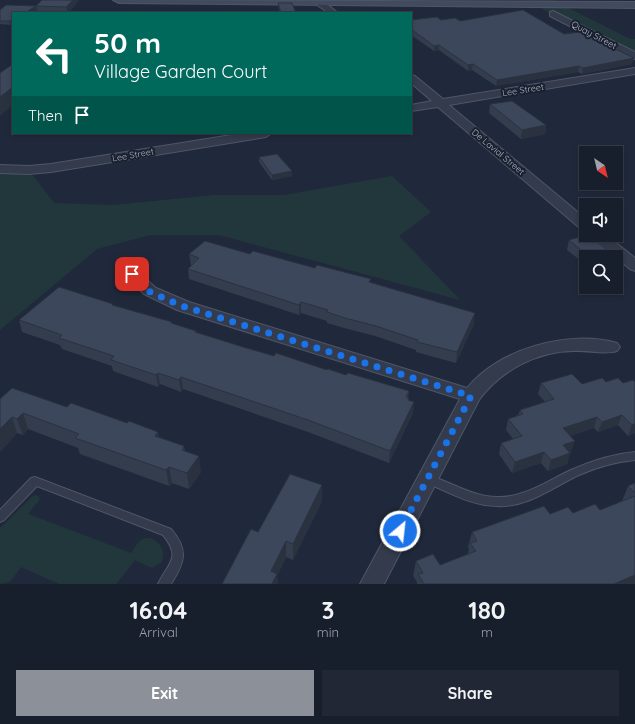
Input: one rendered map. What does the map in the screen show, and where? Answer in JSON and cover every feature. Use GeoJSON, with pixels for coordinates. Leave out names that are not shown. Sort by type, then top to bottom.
{"type":"FeatureCollection","features":[{"type":"Feature","properties":{"kind":"street"},"geometry":{"type":"LineString","coordinates":[[119,0],[635,5]]}},
{"type":"Feature","properties":{"kind":"street"},"geometry":{"type":"LineString","coordinates":[[320,3],[333,12]]}},
{"type":"Feature","properties":{"kind":"street","name":"Quay Street"},"geometry":{"type":"LineString","coordinates":[[553,14],[635,56]]}},
{"type":"Feature","properties":{"kind":"street","name":"Lee Street"},"geometry":{"type":"LineString","coordinates":[[412,108],[635,71]]}},
{"type":"Feature","properties":{"kind":"street","name":"De Lavial Street"},"geometry":{"type":"LineString","coordinates":[[412,79],[579,220]]}},
{"type":"Feature","properties":{"kind":"street","name":"Lee Street"},"geometry":{"type":"LineString","coordinates":[[0,169],[28,170],[51,168],[260,134]]}},
{"type":"Feature","properties":{"kind":"street"},"geometry":{"type":"LineString","coordinates":[[606,242],[635,266]]}},
{"type":"Feature","properties":{"kind":"street"},"geometry":{"type":"LineString","coordinates":[[132,274],[150,292],[182,306],[471,396]]}},
{"type":"Feature","properties":{"kind":"street"},"geometry":{"type":"LineString","coordinates":[[372,584],[471,396],[489,374],[509,361],[568,345],[610,347]]}},
{"type":"Feature","properties":{"kind":"lane"},"geometry":{"type":"LineString","coordinates":[[428,479],[476,498],[498,502],[516,499],[534,493],[577,472],[612,459],[635,456]]}},
{"type":"Feature","properties":{"kind":"lane"},"geometry":{"type":"LineString","coordinates":[[0,517],[35,481],[167,532],[176,542],[179,556],[174,569],[164,584]]}},
{"type":"Feature","properties":{"kind":"green space"},"geometry":{"type":"Polygon","coordinates":[[[525,0],[553,0],[630,39],[635,39],[635,56],[525,0]]]}},
{"type":"Feature","properties":{"kind":"green space"},"geometry":{"type":"Polygon","coordinates":[[[0,173],[32,174],[54,203],[113,205],[215,195],[284,195],[392,176],[431,212],[399,236],[460,300],[219,235],[150,235],[97,249],[0,330],[0,173]]]}},
{"type":"Feature","properties":{"kind":"green space"},"geometry":{"type":"Polygon","coordinates":[[[37,495],[40,499],[28,514],[131,553],[141,540],[144,538],[151,538],[158,542],[162,549],[162,562],[152,568],[135,560],[116,584],[59,584],[21,567],[10,582],[0,584],[0,528],[33,496],[37,495]]]}},
{"type":"Feature","properties":{"kind":"building"},"geometry":{"type":"Polygon","coordinates":[[[42,0],[73,0],[66,7],[36,6],[42,0]]]}},
{"type":"Feature","properties":{"kind":"building"},"geometry":{"type":"Polygon","coordinates":[[[278,3],[292,3],[296,12],[281,12],[278,3]]]}},
{"type":"Feature","properties":{"kind":"building"},"geometry":{"type":"Polygon","coordinates":[[[6,5],[36,6],[27,12],[12,12],[12,20],[10,21],[0,21],[0,10],[6,5]]]}},
{"type":"Feature","properties":{"kind":"building"},"geometry":{"type":"Polygon","coordinates":[[[523,10],[564,34],[580,32],[634,58],[583,68],[579,66],[497,80],[473,64],[468,65],[439,45],[434,46],[412,30],[412,20],[437,17],[441,20],[455,18],[460,21],[523,10]]]}},
{"type":"Feature","properties":{"kind":"building"},"geometry":{"type":"Polygon","coordinates":[[[12,65],[12,88],[0,97],[0,73],[12,65]]]}},
{"type":"Feature","properties":{"kind":"building"},"geometry":{"type":"Polygon","coordinates":[[[512,101],[546,125],[522,130],[490,104],[512,101]]]}},
{"type":"Feature","properties":{"kind":"building"},"geometry":{"type":"Polygon","coordinates":[[[277,154],[292,171],[272,175],[259,157],[277,154]]]}},
{"type":"Feature","properties":{"kind":"building"},"geometry":{"type":"Polygon","coordinates":[[[579,237],[579,242],[597,242],[608,250],[581,250],[569,240],[579,237]]]}},
{"type":"Feature","properties":{"kind":"building"},"geometry":{"type":"Polygon","coordinates":[[[205,241],[250,254],[253,251],[315,268],[317,265],[371,279],[369,282],[475,313],[457,352],[417,342],[418,340],[327,312],[328,310],[301,302],[299,305],[188,269],[199,258],[189,254],[205,241]]]}},
{"type":"Feature","properties":{"kind":"building"},"geometry":{"type":"Polygon","coordinates":[[[59,287],[113,304],[112,305],[172,322],[171,323],[196,331],[195,332],[243,347],[274,356],[276,353],[327,370],[328,369],[346,375],[348,373],[409,391],[406,397],[409,398],[408,400],[414,402],[390,451],[308,420],[181,377],[179,380],[158,373],[156,375],[111,360],[114,356],[59,338],[62,335],[19,320],[59,287]]]}},
{"type":"Feature","properties":{"kind":"building"},"geometry":{"type":"Polygon","coordinates":[[[572,374],[582,384],[602,378],[606,382],[618,378],[623,383],[633,380],[635,382],[635,424],[632,425],[622,415],[602,422],[597,417],[563,428],[575,441],[563,445],[570,453],[551,460],[544,452],[515,462],[501,443],[522,436],[508,419],[523,414],[520,410],[554,399],[541,383],[572,374]]]}},
{"type":"Feature","properties":{"kind":"building"},"geometry":{"type":"Polygon","coordinates":[[[12,388],[67,407],[71,403],[127,423],[129,421],[158,432],[155,436],[184,446],[182,450],[199,456],[187,473],[169,467],[166,470],[75,438],[79,434],[23,413],[17,419],[12,417],[0,429],[0,399],[12,388]]]}},
{"type":"Feature","properties":{"kind":"building"},"geometry":{"type":"Polygon","coordinates":[[[290,474],[322,485],[293,544],[286,541],[271,571],[277,574],[272,584],[222,584],[251,529],[258,532],[290,474]]]}},
{"type":"Feature","properties":{"kind":"building"},"geometry":{"type":"Polygon","coordinates":[[[635,483],[635,493],[628,486],[635,483]]]}},
{"type":"Feature","properties":{"kind":"building"},"geometry":{"type":"Polygon","coordinates":[[[635,496],[635,575],[614,584],[424,584],[418,574],[423,573],[416,561],[433,554],[440,565],[476,551],[470,543],[477,541],[472,532],[544,506],[550,514],[568,507],[573,513],[595,504],[600,510],[635,496]]]}},
{"type":"Feature","properties":{"kind":"route"},"geometry":{"type":"LineString","coordinates":[[132,274],[150,292],[182,306],[471,396],[400,531]]}}]}
